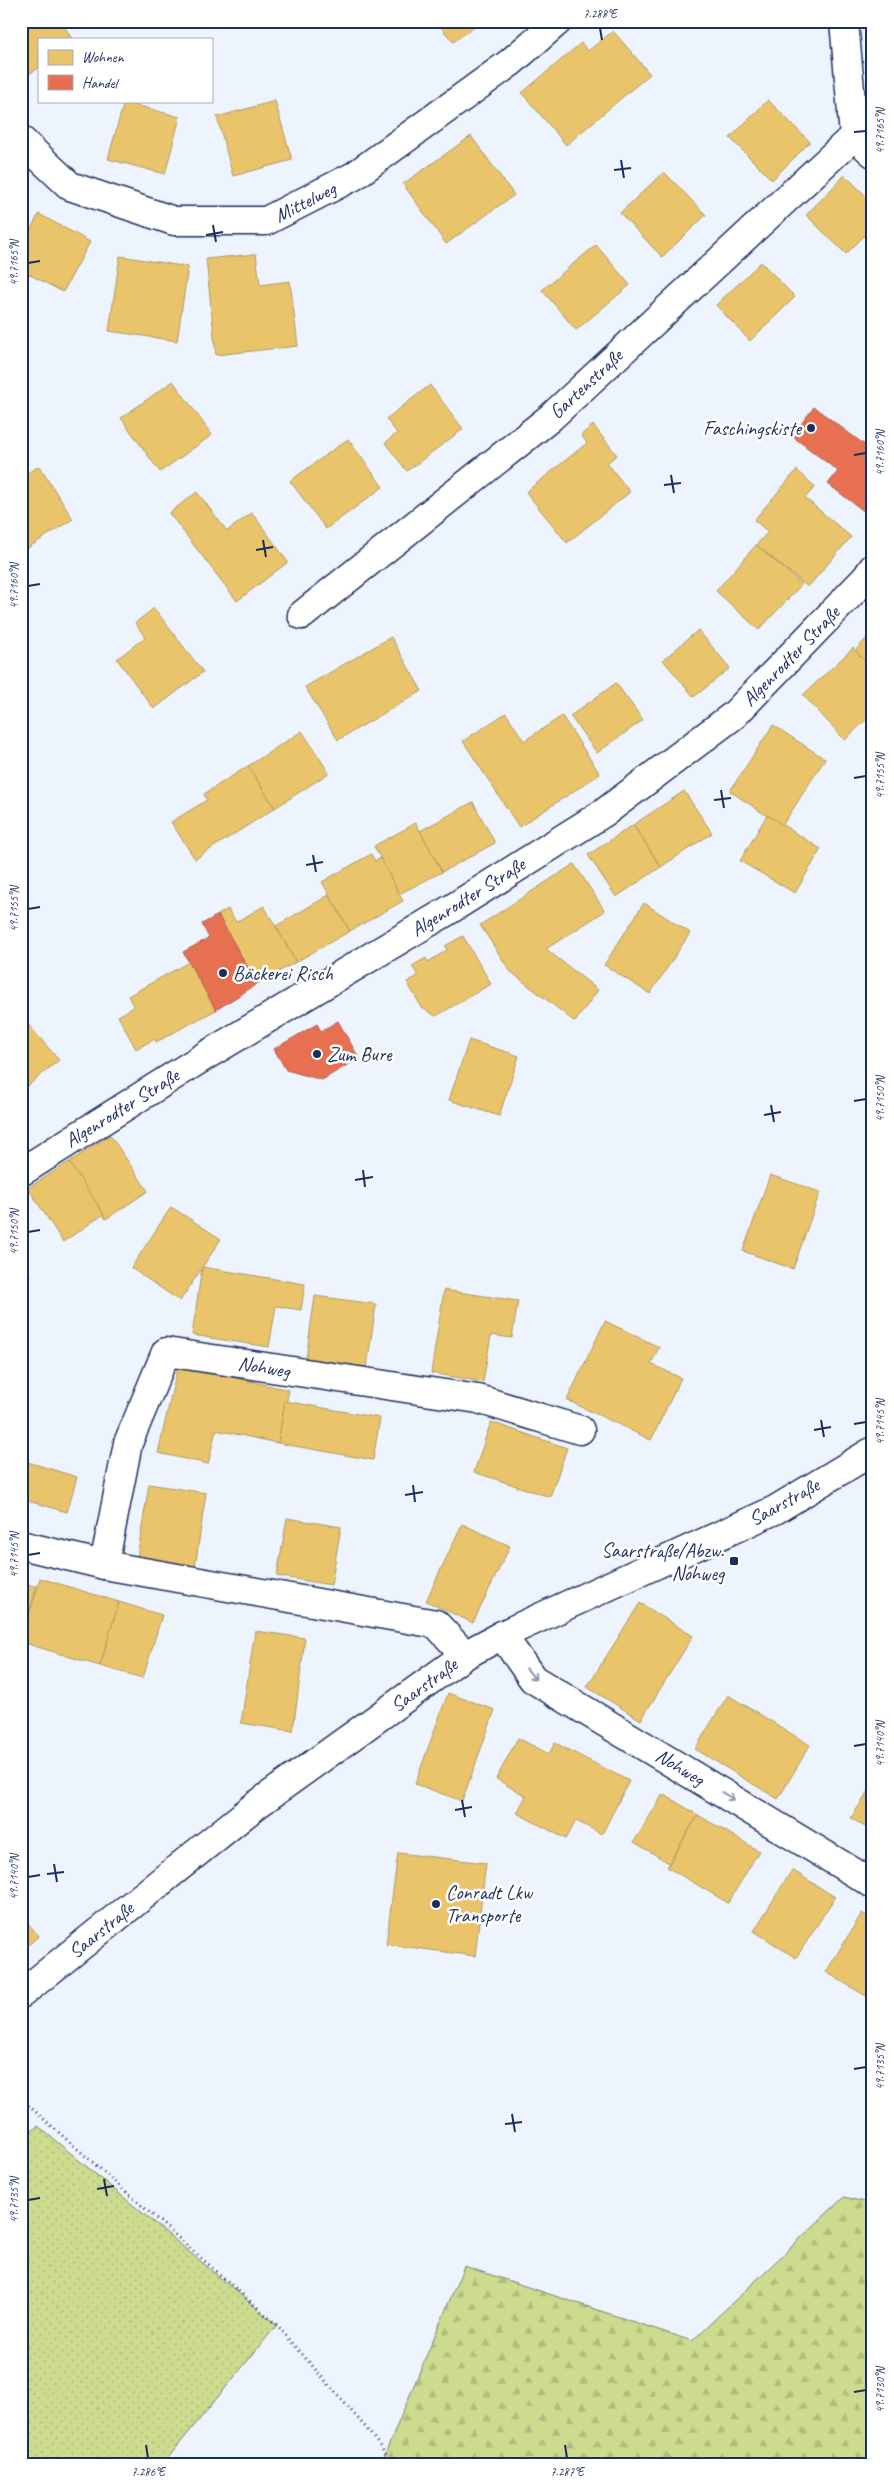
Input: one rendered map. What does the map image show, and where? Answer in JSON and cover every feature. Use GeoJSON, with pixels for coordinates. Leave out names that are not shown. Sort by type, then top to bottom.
{"type":"FeatureCollection","features":[{"type":"Feature","properties":{"kind":"street","name":"Mittelweg"},"geometry":{"type":"LineString","coordinates":[[21,140],[70,186],[174,221],[266,221],[354,176],[511,62],[558,21]]}},
{"type":"Feature","properties":{"kind":"street"},"geometry":{"type":"LineString","coordinates":[[844,21],[863,145]]}},
{"type":"Feature","properties":{"kind":"street","name":"Gartenstraße"},"geometry":{"type":"LineString","coordinates":[[302,615],[550,418],[863,145]]}},
{"type":"Feature","properties":{"kind":"street","name":"Algenrodter Straße"},"geometry":{"type":"LineString","coordinates":[[21,1172],[205,1056],[451,909],[605,812],[734,715],[866,578],[873,568]]}},
{"type":"Feature","properties":{"kind":"street","name":"Nohweg"},"geometry":{"type":"LineString","coordinates":[[104,1565],[128,1443],[166,1352],[478,1399],[580,1430]]}},
{"type":"Feature","properties":{"kind":"street","name":"Saarstraße"},"geometry":{"type":"LineString","coordinates":[[21,1994],[255,1806],[465,1655],[502,1635],[775,1510],[873,1451]]}},
{"type":"Feature","properties":{"kind":"street"},"geometry":{"type":"LineString","coordinates":[[21,1545],[104,1565],[436,1624],[465,1655]]}},
{"type":"Feature","properties":{"kind":"street","name":"Nohweg"},"geometry":{"type":"LineString","coordinates":[[502,1635],[533,1679],[873,1884]]}},
{"type":"Feature","properties":{"kind":"path"},"geometry":{"type":"LineString","coordinates":[[21,2099],[277,2325],[367,2429],[393,2464]]}},
{"type":"Feature","properties":{"kind":"green space"},"geometry":{"type":"Polygon","coordinates":[[[38,2126],[277,2325],[163,2464],[21,2464],[21,2140],[38,2126]]]}},
{"type":"Feature","properties":{"kind":"green space"},"geometry":{"type":"Polygon","coordinates":[[[844,2197],[873,2204],[873,2464],[381,2464],[464,2266],[692,2341],[844,2197]]]}},
{"type":"Feature","properties":{"kind":"building: Wohnen"},"geometry":{"type":"Polygon","coordinates":[[[21,21],[61,21],[71,38],[38,38],[38,69],[27,75],[21,65],[21,21]]]}},
{"type":"Feature","properties":{"kind":"building: Wohnen"},"geometry":{"type":"Polygon","coordinates":[[[436,21],[483,21],[453,42],[436,21]]]}},
{"type":"Feature","properties":{"kind":"building: Wohnen"},"geometry":{"type":"Polygon","coordinates":[[[613,31],[650,74],[566,145],[522,93],[581,43],[588,51],[613,31]]]}},
{"type":"Feature","properties":{"kind":"building: Wohnen"},"geometry":{"type":"Polygon","coordinates":[[[768,100],[810,142],[772,180],[730,138],[768,100]]]}},
{"type":"Feature","properties":{"kind":"building: Wohnen"},"geometry":{"type":"Polygon","coordinates":[[[275,101],[292,160],[233,176],[217,117],[275,101]]]}},
{"type":"Feature","properties":{"kind":"building: Wohnen"},"geometry":{"type":"Polygon","coordinates":[[[124,102],[180,117],[165,174],[108,159],[124,102]]]}},
{"type":"Feature","properties":{"kind":"building: Wohnen"},"geometry":{"type":"Polygon","coordinates":[[[471,136],[514,195],[446,244],[403,184],[471,136]]]}},
{"type":"Feature","properties":{"kind":"building: Wohnen"},"geometry":{"type":"Polygon","coordinates":[[[664,172],[706,215],[662,257],[620,213],[664,172]]]}},
{"type":"Feature","properties":{"kind":"building: Wohnen"},"geometry":{"type":"Polygon","coordinates":[[[845,175],[873,203],[873,227],[846,254],[806,215],[845,175]]]}},
{"type":"Feature","properties":{"kind":"building: Wohnen"},"geometry":{"type":"Polygon","coordinates":[[[39,214],[90,242],[63,292],[21,270],[21,247],[39,214]]]}},
{"type":"Feature","properties":{"kind":"building: Wohnen"},"geometry":{"type":"Polygon","coordinates":[[[596,245],[630,285],[576,330],[542,290],[596,245]]]}},
{"type":"Feature","properties":{"kind":"building: Wohnen"},"geometry":{"type":"Polygon","coordinates":[[[256,254],[260,285],[290,281],[298,346],[216,355],[206,259],[256,254]]]}},
{"type":"Feature","properties":{"kind":"building: Wohnen"},"geometry":{"type":"Polygon","coordinates":[[[120,256],[188,267],[177,341],[109,331],[120,256]]]}},
{"type":"Feature","properties":{"kind":"building: Wohnen"},"geometry":{"type":"Polygon","coordinates":[[[761,262],[795,297],[750,341],[716,305],[761,262]]]}},
{"type":"Feature","properties":{"kind":"building: Wohnen"},"geometry":{"type":"Polygon","coordinates":[[[173,381],[212,435],[160,472],[121,418],[173,381]]]}},
{"type":"Feature","properties":{"kind":"building: Wohnen"},"geometry":{"type":"Polygon","coordinates":[[[430,385],[463,429],[407,471],[385,443],[397,433],[386,419],[430,385]]]}},
{"type":"Feature","properties":{"kind":"building: Wohnen"},"geometry":{"type":"Polygon","coordinates":[[[593,425],[617,455],[607,463],[630,492],[567,543],[526,492],[587,443],[581,435],[593,425]]]}},
{"type":"Feature","properties":{"kind":"building: Wohnen"},"geometry":{"type":"Polygon","coordinates":[[[348,439],[383,487],[326,529],[290,481],[348,439]]]}},
{"type":"Feature","properties":{"kind":"building: Wohnen"},"geometry":{"type":"Polygon","coordinates":[[[39,466],[73,519],[23,551],[21,548],[21,477],[39,466]]]}},
{"type":"Feature","properties":{"kind":"building: Wohnen"},"geometry":{"type":"Polygon","coordinates":[[[797,470],[815,487],[805,498],[851,537],[808,587],[756,545],[768,532],[754,520],[797,470]]]}},
{"type":"Feature","properties":{"kind":"building: Wohnen"},"geometry":{"type":"Polygon","coordinates":[[[197,492],[227,531],[252,513],[288,562],[237,601],[169,513],[197,492]]]}},
{"type":"Feature","properties":{"kind":"building: Wohnen"},"geometry":{"type":"Polygon","coordinates":[[[756,545],[802,584],[759,630],[716,591],[756,545]]]}},
{"type":"Feature","properties":{"kind":"building: Wohnen"},"geometry":{"type":"Polygon","coordinates":[[[154,608],[203,672],[154,709],[117,659],[145,637],[135,623],[154,608]]]}},
{"type":"Feature","properties":{"kind":"building: Wohnen"},"geometry":{"type":"Polygon","coordinates":[[[698,630],[730,668],[694,697],[663,660],[698,630]]]}},
{"type":"Feature","properties":{"kind":"building: Wohnen"},"geometry":{"type":"Polygon","coordinates":[[[873,631],[873,670],[855,651],[873,631]]]}},
{"type":"Feature","properties":{"kind":"building: Wohnen"},"geometry":{"type":"Polygon","coordinates":[[[391,637],[422,691],[338,740],[305,687],[391,637]]]}},
{"type":"Feature","properties":{"kind":"building: Wohnen"},"geometry":{"type":"Polygon","coordinates":[[[853,648],[873,670],[873,713],[845,740],[803,695],[853,648]]]}},
{"type":"Feature","properties":{"kind":"building: Wohnen"},"geometry":{"type":"Polygon","coordinates":[[[616,683],[643,720],[597,753],[570,716],[616,683]]]}},
{"type":"Feature","properties":{"kind":"building: Wohnen"},"geometry":{"type":"Polygon","coordinates":[[[506,713],[524,741],[562,716],[600,774],[519,827],[463,741],[506,713]]]}},
{"type":"Feature","properties":{"kind":"building: Wohnen"},"geometry":{"type":"Polygon","coordinates":[[[773,725],[825,759],[782,826],[730,791],[773,725]]]}},
{"type":"Feature","properties":{"kind":"building: Wohnen"},"geometry":{"type":"Polygon","coordinates":[[[302,731],[329,773],[275,808],[248,766],[302,731]]]}},
{"type":"Feature","properties":{"kind":"building: Wohnen"},"geometry":{"type":"Polygon","coordinates":[[[248,766],[275,808],[195,859],[171,822],[207,800],[204,794],[248,766]]]}},
{"type":"Feature","properties":{"kind":"building: Wohnen"},"geometry":{"type":"Polygon","coordinates":[[[684,791],[712,833],[661,867],[633,825],[684,791]]]}},
{"type":"Feature","properties":{"kind":"building: Wohnen"},"geometry":{"type":"Polygon","coordinates":[[[473,802],[495,843],[442,872],[420,831],[473,802]]]}},
{"type":"Feature","properties":{"kind":"building: Wohnen"},"geometry":{"type":"Polygon","coordinates":[[[767,815],[821,849],[795,893],[740,861],[767,815]]]}},
{"type":"Feature","properties":{"kind":"building: Wohnen"},"geometry":{"type":"Polygon","coordinates":[[[416,823],[442,872],[399,894],[374,846],[416,823]]]}},
{"type":"Feature","properties":{"kind":"building: Wohnen"},"geometry":{"type":"Polygon","coordinates":[[[633,825],[661,867],[616,897],[588,855],[633,825]]]}},
{"type":"Feature","properties":{"kind":"building: Wohnen"},"geometry":{"type":"Polygon","coordinates":[[[371,854],[375,861],[380,858],[403,901],[350,931],[322,882],[371,854]]]}},
{"type":"Feature","properties":{"kind":"building: Wohnen"},"geometry":{"type":"Polygon","coordinates":[[[574,864],[605,911],[546,949],[598,990],[575,1022],[510,971],[480,925],[574,864]]]}},
{"type":"Feature","properties":{"kind":"building: Wohnen"},"geometry":{"type":"Polygon","coordinates":[[[329,895],[350,931],[296,962],[276,926],[329,895]]]}},
{"type":"Feature","properties":{"kind":"building: Wohnen"},"geometry":{"type":"Polygon","coordinates":[[[644,903],[690,933],[650,994],[604,965],[644,903]]]}},
{"type":"Feature","properties":{"kind":"building: Wohnen"},"geometry":{"type":"Polygon","coordinates":[[[264,906],[296,962],[257,984],[218,915],[228,909],[236,922],[264,906]]]}},
{"type":"Feature","properties":{"kind":"building: Wohnen"},"geometry":{"type":"Polygon","coordinates":[[[463,936],[491,984],[436,1016],[422,1008],[407,982],[418,976],[412,966],[426,958],[428,962],[447,950],[445,946],[463,936]]]}},
{"type":"Feature","properties":{"kind":"building: Wohnen"},"geometry":{"type":"Polygon","coordinates":[[[189,962],[216,1010],[156,1042],[155,1039],[136,1049],[118,1016],[134,1007],[128,996],[189,962]]]}},
{"type":"Feature","properties":{"kind":"building: Wohnen"},"geometry":{"type":"Polygon","coordinates":[[[26,1022],[59,1060],[24,1089],[21,1085],[21,1026],[26,1022]]]}},
{"type":"Feature","properties":{"kind":"building: Wohnen"},"geometry":{"type":"Polygon","coordinates":[[[469,1040],[519,1056],[499,1116],[449,1100],[469,1040]]]}},
{"type":"Feature","properties":{"kind":"building: Wohnen"},"geometry":{"type":"Polygon","coordinates":[[[110,1135],[148,1191],[106,1219],[69,1162],[110,1135]]]}},
{"type":"Feature","properties":{"kind":"building: Wohnen"},"geometry":{"type":"Polygon","coordinates":[[[69,1162],[104,1214],[63,1242],[28,1188],[69,1162]]]}},
{"type":"Feature","properties":{"kind":"building: Wohnen"},"geometry":{"type":"Polygon","coordinates":[[[770,1175],[820,1192],[793,1269],[743,1251],[770,1175]]]}},
{"type":"Feature","properties":{"kind":"building: Wohnen"},"geometry":{"type":"Polygon","coordinates":[[[171,1207],[221,1239],[180,1301],[131,1268],[171,1207]]]}},
{"type":"Feature","properties":{"kind":"building: Wohnen"},"geometry":{"type":"Polygon","coordinates":[[[202,1267],[305,1284],[301,1310],[276,1306],[269,1347],[192,1335],[202,1267]]]}},
{"type":"Feature","properties":{"kind":"building: Wohnen"},"geometry":{"type":"Polygon","coordinates":[[[444,1290],[518,1301],[512,1338],[491,1335],[483,1382],[431,1373],[444,1290]]]}},
{"type":"Feature","properties":{"kind":"building: Wohnen"},"geometry":{"type":"Polygon","coordinates":[[[315,1296],[376,1304],[367,1367],[306,1359],[315,1296]]]}},
{"type":"Feature","properties":{"kind":"building: Wohnen"},"geometry":{"type":"Polygon","coordinates":[[[605,1321],[659,1347],[651,1364],[681,1378],[651,1440],[567,1400],[605,1321]]]}},
{"type":"Feature","properties":{"kind":"building: Wohnen"},"geometry":{"type":"Polygon","coordinates":[[[178,1365],[289,1390],[278,1443],[216,1430],[208,1464],[158,1453],[178,1365]]]}},
{"type":"Feature","properties":{"kind":"building: Wohnen"},"geometry":{"type":"Polygon","coordinates":[[[285,1401],[380,1418],[373,1460],[278,1443],[285,1401]]]}},
{"type":"Feature","properties":{"kind":"building: Wohnen"},"geometry":{"type":"Polygon","coordinates":[[[491,1422],[567,1448],[550,1497],[474,1472],[491,1422]]]}},
{"type":"Feature","properties":{"kind":"building: Wohnen"},"geometry":{"type":"Polygon","coordinates":[[[21,1460],[77,1477],[67,1512],[21,1499],[21,1460]]]}},
{"type":"Feature","properties":{"kind":"building: Wohnen"},"geometry":{"type":"Polygon","coordinates":[[[149,1484],[206,1493],[195,1567],[137,1558],[149,1484]]]}},
{"type":"Feature","properties":{"kind":"building: Wohnen"},"geometry":{"type":"Polygon","coordinates":[[[287,1518],[341,1527],[331,1585],[277,1576],[287,1518]]]}},
{"type":"Feature","properties":{"kind":"building: Wohnen"},"geometry":{"type":"Polygon","coordinates":[[[462,1524],[510,1546],[473,1623],[426,1601],[462,1524]]]}},
{"type":"Feature","properties":{"kind":"building: Wohnen"},"geometry":{"type":"Polygon","coordinates":[[[40,1578],[119,1602],[100,1666],[21,1642],[40,1578]]]}},
{"type":"Feature","properties":{"kind":"building: Wohnen"},"geometry":{"type":"Polygon","coordinates":[[[21,1582],[37,1587],[21,1640],[21,1582]]]}},
{"type":"Feature","properties":{"kind":"building: Wohnen"},"geometry":{"type":"Polygon","coordinates":[[[119,1602],[162,1615],[143,1678],[100,1666],[119,1602]]]}},
{"type":"Feature","properties":{"kind":"building: Wohnen"},"geometry":{"type":"Polygon","coordinates":[[[640,1603],[693,1636],[641,1720],[587,1687],[640,1603]]]}},
{"type":"Feature","properties":{"kind":"building: Wohnen"},"geometry":{"type":"Polygon","coordinates":[[[255,1631],[305,1638],[293,1731],[241,1723],[255,1631]]]}},
{"type":"Feature","properties":{"kind":"building: Wohnen"},"geometry":{"type":"Polygon","coordinates":[[[448,1693],[495,1710],[462,1801],[415,1784],[448,1693]]]}},
{"type":"Feature","properties":{"kind":"building: Wohnen"},"geometry":{"type":"Polygon","coordinates":[[[728,1695],[810,1745],[778,1799],[695,1749],[728,1695]]]}},
{"type":"Feature","properties":{"kind":"building: Wohnen"},"geometry":{"type":"Polygon","coordinates":[[[518,1738],[549,1754],[555,1743],[629,1781],[602,1834],[576,1821],[566,1839],[517,1813],[526,1796],[496,1779],[518,1738]]]}},
{"type":"Feature","properties":{"kind":"building: Wohnen"},"geometry":{"type":"Polygon","coordinates":[[[873,1785],[873,1832],[851,1818],[873,1785]]]}},
{"type":"Feature","properties":{"kind":"building: Wohnen"},"geometry":{"type":"Polygon","coordinates":[[[663,1794],[698,1815],[669,1863],[634,1842],[663,1794]]]}},
{"type":"Feature","properties":{"kind":"building: Wohnen"},"geometry":{"type":"Polygon","coordinates":[[[698,1815],[759,1851],[728,1903],[667,1867],[698,1815]]]}},
{"type":"Feature","properties":{"kind":"building: Wohnen","name":"Conradt Lkw Transporte"},"geometry":{"type":"Polygon","coordinates":[[[398,1853],[486,1863],[475,1956],[386,1944],[398,1853]]]}},
{"type":"Feature","properties":{"kind":"building: Wohnen"},"geometry":{"type":"Polygon","coordinates":[[[792,1870],[835,1897],[796,1958],[754,1931],[792,1870]]]}},
{"type":"Feature","properties":{"kind":"building: Wohnen"},"geometry":{"type":"Polygon","coordinates":[[[862,1913],[873,1920],[873,1984],[866,1996],[826,1972],[862,1913]]]}},
{"type":"Feature","properties":{"kind":"building: Wohnen"},"geometry":{"type":"Polygon","coordinates":[[[21,1915],[39,1936],[21,1951],[21,1915]]]}},
{"type":"Feature","properties":{"kind":"building: Handel"},"geometry":{"type":"Polygon","coordinates":[[[814,407],[873,451],[873,511],[869,515],[828,484],[838,471],[792,436],[814,407]]]}},
{"type":"Feature","properties":{"kind":"building: Handel","name":"Bäckerei Risch"},"geometry":{"type":"Polygon","coordinates":[[[218,915],[257,984],[216,1010],[183,952],[209,938],[202,924],[218,915]]]}},
{"type":"Feature","properties":{"kind":"building: Handel","name":"Zum Bure"},"geometry":{"type":"Polygon","coordinates":[[[338,1021],[359,1058],[322,1080],[286,1070],[274,1049],[317,1024],[321,1031],[338,1021]]]}},
{"type":"Feature","properties":{"kind":"building: Handel"},"geometry":{"type":"Polygon","coordinates":[[[21,1274],[31,1276],[21,1287],[21,1274]]]}},
{"type":"Feature","properties":{"kind":"place","name":"Faschingskiste"},"geometry":{"type":"Point","coordinates":[811,428]}},
{"type":"Feature","properties":{"kind":"place","name":"Bäckerei Risch"},"geometry":{"type":"Point","coordinates":[223,973]}},
{"type":"Feature","properties":{"kind":"place","name":"Zum Bure"},"geometry":{"type":"Point","coordinates":[317,1054]}},
{"type":"Feature","properties":{"kind":"place","name":"Saarstraße/Abzw. Nohweg"},"geometry":{"type":"Point","coordinates":[734,1561]}},
{"type":"Feature","properties":{"kind":"place","name":"Conradt Lkw Transporte"},"geometry":{"type":"Point","coordinates":[436,1904]}}]}
